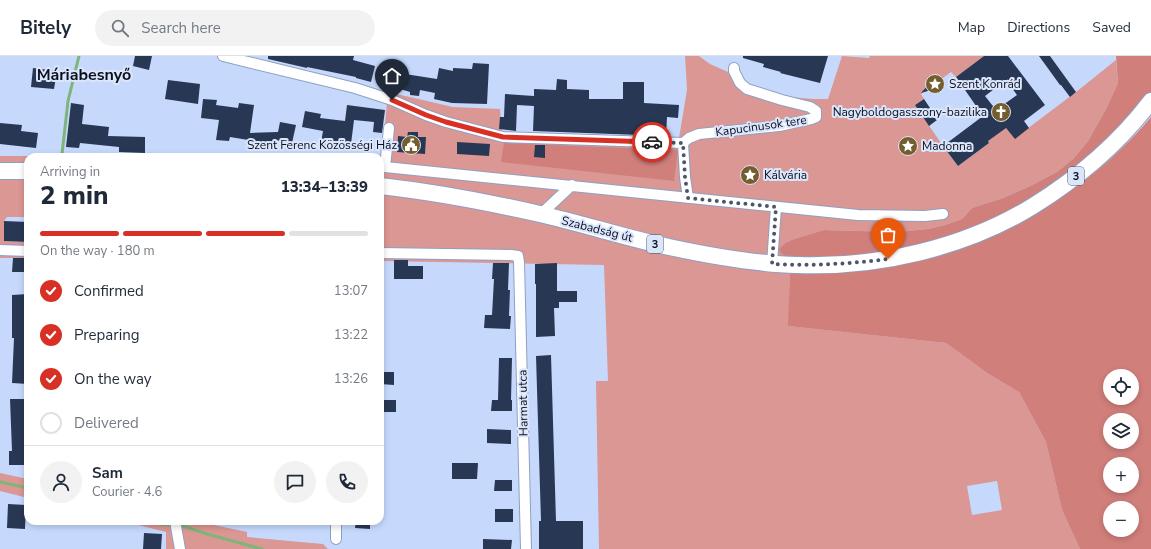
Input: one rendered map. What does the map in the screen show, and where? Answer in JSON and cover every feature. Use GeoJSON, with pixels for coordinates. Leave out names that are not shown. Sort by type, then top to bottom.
{"type":"FeatureCollection","features":[{"type":"Feature","properties":{"kind":"main road","name":"Szabadság út"},"geometry":{"type":"LineString","coordinates":[[384,187],[441,194],[541,214],[668,247],[736,260],[772,264],[818,265],[888,259],[929,250],[972,236],[1024,211],[1064,185],[1094,161],[1127,130],[1151,101]]}},
{"type":"Feature","properties":{"kind":"main road"},"geometry":{"type":"LineString","coordinates":[[0,171],[24,171]]}},
{"type":"Feature","properties":{"kind":"street"},"geometry":{"type":"LineString","coordinates":[[223,56],[355,88],[392,100],[446,122],[503,137],[683,143],[688,198]]}},
{"type":"Feature","properties":{"kind":"street","name":"Kapucinusok tere"},"geometry":{"type":"LineString","coordinates":[[683,143],[689,138],[699,134],[779,126],[816,117],[816,111],[810,107],[782,100],[746,88],[740,83],[734,72],[734,68]]}},
{"type":"Feature","properties":{"kind":"street"},"geometry":{"type":"LineString","coordinates":[[389,128],[385,166],[858,215],[925,216],[943,214]]}},
{"type":"Feature","properties":{"kind":"street","name":"Szabadság út"},"geometry":{"type":"LineString","coordinates":[[541,214],[572,185]]}},
{"type":"Feature","properties":{"kind":"street"},"geometry":{"type":"LineString","coordinates":[[772,264],[776,207]]}},
{"type":"Feature","properties":{"kind":"street"},"geometry":{"type":"LineString","coordinates":[[0,250],[24,251]]}},
{"type":"Feature","properties":{"kind":"street","name":"Harmat utca"},"geometry":{"type":"LineString","coordinates":[[384,253],[518,256],[526,549]]}},
{"type":"Feature","properties":{"kind":"street"},"geometry":{"type":"LineString","coordinates":[[176,525],[180,549]]}},
{"type":"Feature","properties":{"kind":"street"},"geometry":{"type":"LineString","coordinates":[[336,525],[336,539]]}},
{"type":"Feature","properties":{"kind":"shaded area"},"geometry":{"type":"Polygon","coordinates":[[[685,56],[699,56],[710,64],[728,72],[735,80],[789,97],[828,99],[842,56],[869,58],[870,56],[984,56],[956,77],[951,72],[921,94],[924,99],[915,105],[958,166],[989,143],[988,141],[1005,127],[1015,138],[1116,60],[1118,83],[1106,109],[1088,141],[1073,159],[1057,172],[1003,198],[972,208],[962,219],[945,225],[928,229],[897,232],[824,230],[787,242],[787,257],[790,272],[789,326],[946,343],[987,373],[1019,392],[1046,442],[1062,510],[1080,549],[599,549],[596,381],[608,381],[604,265],[384,261],[384,153],[382,153],[388,92],[453,107],[500,109],[502,134],[679,138],[687,90],[685,56]],[[997,481],[967,486],[972,515],[1002,510],[997,481]]]}},
{"type":"Feature","properties":{"kind":"shaded area"},"geometry":{"type":"Polygon","coordinates":[[[1116,56],[1151,56],[1151,92],[1124,124],[1061,181],[1008,213],[952,237],[876,255],[818,259],[787,257],[779,250],[787,242],[824,230],[897,232],[928,229],[945,225],[962,219],[972,208],[1003,198],[1057,172],[1073,159],[1088,141],[1106,109],[1118,83],[1116,56]]]}},
{"type":"Feature","properties":{"kind":"shaded area"},"geometry":{"type":"Polygon","coordinates":[[[1151,117],[1151,549],[1080,549],[1062,510],[1046,442],[1019,392],[987,373],[946,343],[788,326],[790,272],[878,269],[928,258],[964,247],[1000,232],[1034,214],[1066,194],[1097,171],[1125,145],[1151,117]]]}},
{"type":"Feature","properties":{"kind":"shaded area"},"geometry":{"type":"Polygon","coordinates":[[[504,143],[678,150],[674,181],[501,162],[504,143]]]}},
{"type":"Feature","properties":{"kind":"shaded area"},"geometry":{"type":"Polygon","coordinates":[[[0,156],[24,156],[24,217],[7,217],[4,221],[4,241],[24,242],[24,258],[0,258],[0,156]]]}},
{"type":"Feature","properties":{"kind":"shaded area"},"geometry":{"type":"Polygon","coordinates":[[[0,473],[24,478],[24,497],[0,491],[0,473]]]}},
{"type":"Feature","properties":{"kind":"shaded area"},"geometry":{"type":"Polygon","coordinates":[[[139,525],[214,525],[247,532],[247,537],[323,544],[328,549],[166,549],[166,532],[139,525]]]}},
{"type":"Feature","properties":{"kind":"building"},"geometry":{"type":"Polygon","coordinates":[[[135,56],[152,56],[149,70],[133,66],[135,56]]]}},
{"type":"Feature","properties":{"kind":"building"},"geometry":{"type":"Polygon","coordinates":[[[268,56],[354,56],[353,60],[375,66],[371,82],[356,77],[268,59],[268,56]]]}},
{"type":"Feature","properties":{"kind":"building"},"geometry":{"type":"Polygon","coordinates":[[[743,56],[828,56],[820,83],[780,73],[781,72],[763,67],[764,64],[743,58],[743,56]]]}},
{"type":"Feature","properties":{"kind":"building","name":"Nagyboldogasszony-bazilika"},"geometry":{"type":"Polygon","coordinates":[[[984,56],[1008,56],[1045,105],[1024,121],[1029,128],[1015,139],[1006,128],[988,141],[989,143],[958,166],[943,146],[983,116],[956,77],[984,56]],[[1006,80],[985,96],[996,110],[1017,95],[1006,80]]]}},
{"type":"Feature","properties":{"kind":"building"},"geometry":{"type":"Polygon","coordinates":[[[1039,56],[1050,56],[1076,92],[1070,97],[1039,56]]]}},
{"type":"Feature","properties":{"kind":"building"},"geometry":{"type":"Polygon","coordinates":[[[473,63],[489,64],[487,104],[452,103],[434,99],[435,93],[420,90],[419,96],[410,95],[410,92],[387,85],[393,68],[406,71],[405,74],[437,79],[439,68],[453,71],[453,68],[472,69],[473,63]]]}},
{"type":"Feature","properties":{"kind":"building"},"geometry":{"type":"Polygon","coordinates":[[[33,68],[57,71],[54,89],[31,87],[33,68]]]}},
{"type":"Feature","properties":{"kind":"building"},"geometry":{"type":"Polygon","coordinates":[[[940,76],[943,82],[938,88],[921,93],[933,80],[940,76]]]}},
{"type":"Feature","properties":{"kind":"building"},"geometry":{"type":"Polygon","coordinates":[[[557,79],[567,80],[567,89],[589,90],[589,99],[623,99],[623,82],[644,82],[644,103],[679,105],[678,118],[667,117],[666,136],[533,131],[534,106],[517,105],[516,131],[499,129],[500,117],[504,117],[505,94],[534,96],[534,89],[556,90],[557,79]]]}},
{"type":"Feature","properties":{"kind":"building"},"geometry":{"type":"Polygon","coordinates":[[[168,80],[200,84],[198,104],[165,99],[168,80]]]}},
{"type":"Feature","properties":{"kind":"building"},"geometry":{"type":"Polygon","coordinates":[[[203,99],[217,100],[216,105],[238,108],[239,103],[254,105],[250,133],[278,132],[280,122],[296,125],[292,143],[276,140],[276,149],[260,149],[260,142],[230,137],[229,141],[216,140],[219,120],[201,118],[203,99]]]}},
{"type":"Feature","properties":{"kind":"building"},"geometry":{"type":"Polygon","coordinates":[[[924,99],[937,120],[929,126],[915,105],[924,99]]]}},
{"type":"Feature","properties":{"kind":"building"},"geometry":{"type":"Polygon","coordinates":[[[71,103],[84,105],[82,124],[109,127],[108,136],[145,137],[145,153],[119,152],[119,147],[80,143],[79,148],[66,147],[71,103]]]}},
{"type":"Feature","properties":{"kind":"building"},"geometry":{"type":"Polygon","coordinates":[[[347,105],[385,110],[382,133],[373,132],[374,122],[354,120],[351,144],[335,142],[334,150],[320,148],[323,131],[302,127],[305,111],[321,114],[320,118],[345,121],[347,105]]]}},
{"type":"Feature","properties":{"kind":"building"},"geometry":{"type":"Polygon","coordinates":[[[0,123],[22,125],[21,131],[38,133],[36,148],[0,144],[0,123]]]}},
{"type":"Feature","properties":{"kind":"building","name":"Szent Ferenc Közösségi Ház"},"geometry":{"type":"Polygon","coordinates":[[[408,132],[418,132],[418,137],[426,137],[425,154],[397,152],[398,136],[407,137],[408,132]]]}},
{"type":"Feature","properties":{"kind":"building"},"geometry":{"type":"Polygon","coordinates":[[[457,142],[490,144],[489,156],[457,154],[457,142]]]}},
{"type":"Feature","properties":{"kind":"building"},"geometry":{"type":"Polygon","coordinates":[[[535,145],[545,145],[545,158],[534,157],[535,145]]]}},
{"type":"Feature","properties":{"kind":"building"},"geometry":{"type":"Polygon","coordinates":[[[4,221],[24,222],[24,242],[4,241],[4,221]]]}},
{"type":"Feature","properties":{"kind":"building"},"geometry":{"type":"Polygon","coordinates":[[[13,258],[24,258],[24,272],[12,272],[13,258]]]}},
{"type":"Feature","properties":{"kind":"building"},"geometry":{"type":"Polygon","coordinates":[[[394,260],[408,260],[408,266],[423,266],[423,279],[394,279],[394,260]]]}},
{"type":"Feature","properties":{"kind":"building"},"geometry":{"type":"Polygon","coordinates":[[[493,263],[509,263],[508,290],[510,290],[510,329],[484,328],[485,315],[492,315],[494,279],[492,279],[493,263]]]}},
{"type":"Feature","properties":{"kind":"building"},"geometry":{"type":"Polygon","coordinates":[[[557,263],[557,291],[577,291],[577,302],[559,302],[559,308],[554,308],[555,336],[536,337],[535,264],[557,263]]]}},
{"type":"Feature","properties":{"kind":"building"},"geometry":{"type":"Polygon","coordinates":[[[24,294],[24,384],[12,383],[14,338],[12,338],[12,295],[24,294]]]}},
{"type":"Feature","properties":{"kind":"building"},"geometry":{"type":"Polygon","coordinates":[[[551,355],[556,521],[583,521],[583,549],[539,549],[539,521],[541,521],[536,356],[551,355]]]}},
{"type":"Feature","properties":{"kind":"building"},"geometry":{"type":"Polygon","coordinates":[[[499,358],[512,358],[512,411],[491,411],[492,400],[498,400],[499,358]]]}},
{"type":"Feature","properties":{"kind":"building"},"geometry":{"type":"Polygon","coordinates":[[[384,372],[394,372],[394,385],[384,384],[384,372]]]}},
{"type":"Feature","properties":{"kind":"building"},"geometry":{"type":"Polygon","coordinates":[[[10,399],[24,399],[24,465],[9,465],[9,451],[12,451],[10,399]]]}},
{"type":"Feature","properties":{"kind":"building"},"geometry":{"type":"Polygon","coordinates":[[[384,400],[396,400],[396,412],[384,412],[384,400]]]}},
{"type":"Feature","properties":{"kind":"building"},"geometry":{"type":"Polygon","coordinates":[[[487,429],[511,430],[511,444],[487,443],[487,429]]]}},
{"type":"Feature","properties":{"kind":"building"},"geometry":{"type":"Polygon","coordinates":[[[452,463],[478,463],[477,479],[452,479],[452,463]]]}},
{"type":"Feature","properties":{"kind":"building"},"geometry":{"type":"Polygon","coordinates":[[[495,480],[512,480],[512,491],[494,491],[495,480]]]}},
{"type":"Feature","properties":{"kind":"building"},"geometry":{"type":"Polygon","coordinates":[[[8,504],[24,505],[25,529],[7,528],[8,504]]]}},
{"type":"Feature","properties":{"kind":"building"},"geometry":{"type":"Polygon","coordinates":[[[495,509],[513,509],[513,522],[495,522],[495,509]]]}},
{"type":"Feature","properties":{"kind":"building"},"geometry":{"type":"Polygon","coordinates":[[[355,525],[370,525],[370,529],[355,528],[355,525]]]}},
{"type":"Feature","properties":{"kind":"building"},"geometry":{"type":"Polygon","coordinates":[[[144,533],[162,534],[161,549],[143,549],[144,533]]]}},
{"type":"Feature","properties":{"kind":"building"},"geometry":{"type":"Polygon","coordinates":[[[483,539],[512,540],[511,549],[483,549],[483,539]]]}},
{"type":"Feature","properties":{"kind":"waterway"},"geometry":{"type":"LineString","coordinates":[[62,153],[68,101],[79,56]]}},
{"type":"Feature","properties":{"kind":"waterway"},"geometry":{"type":"LineString","coordinates":[[0,482],[24,487]]}},
{"type":"Feature","properties":{"kind":"waterway"},"geometry":{"type":"LineString","coordinates":[[172,525],[183,526],[262,549]]}},
{"type":"Feature","properties":{"kind":"way so far"},"geometry":{"type":"LineString","coordinates":[[652,142],[683,143],[688,198],[776,207],[772,264],[818,265],[888,259]]}},
{"type":"Feature","properties":{"kind":"place","name":"Szent Konrád"},"geometry":{"type":"Point","coordinates":[935,84]}},
{"type":"Feature","properties":{"kind":"place","name":"Nagyboldogasszony-bazilika"},"geometry":{"type":"Point","coordinates":[1001,112]}},
{"type":"Feature","properties":{"kind":"place","name":"Szent Ferenc Közösségi Ház"},"geometry":{"type":"Point","coordinates":[411,145]}},
{"type":"Feature","properties":{"kind":"place","name":"Madonna"},"geometry":{"type":"Point","coordinates":[908,146]}},
{"type":"Feature","properties":{"kind":"place","name":"Kálvária"},"geometry":{"type":"Point","coordinates":[750,175]}},
{"type":"Feature","properties":{"kind":"district","name":"Máriabesnyő"},"geometry":{"type":"Point","coordinates":[84,75]}},
{"type":"Feature","properties":{"kind":"route"},"geometry":{"type":"LineString","coordinates":[[392,100],[409,109],[446,122],[503,137],[652,142]]}}]}
